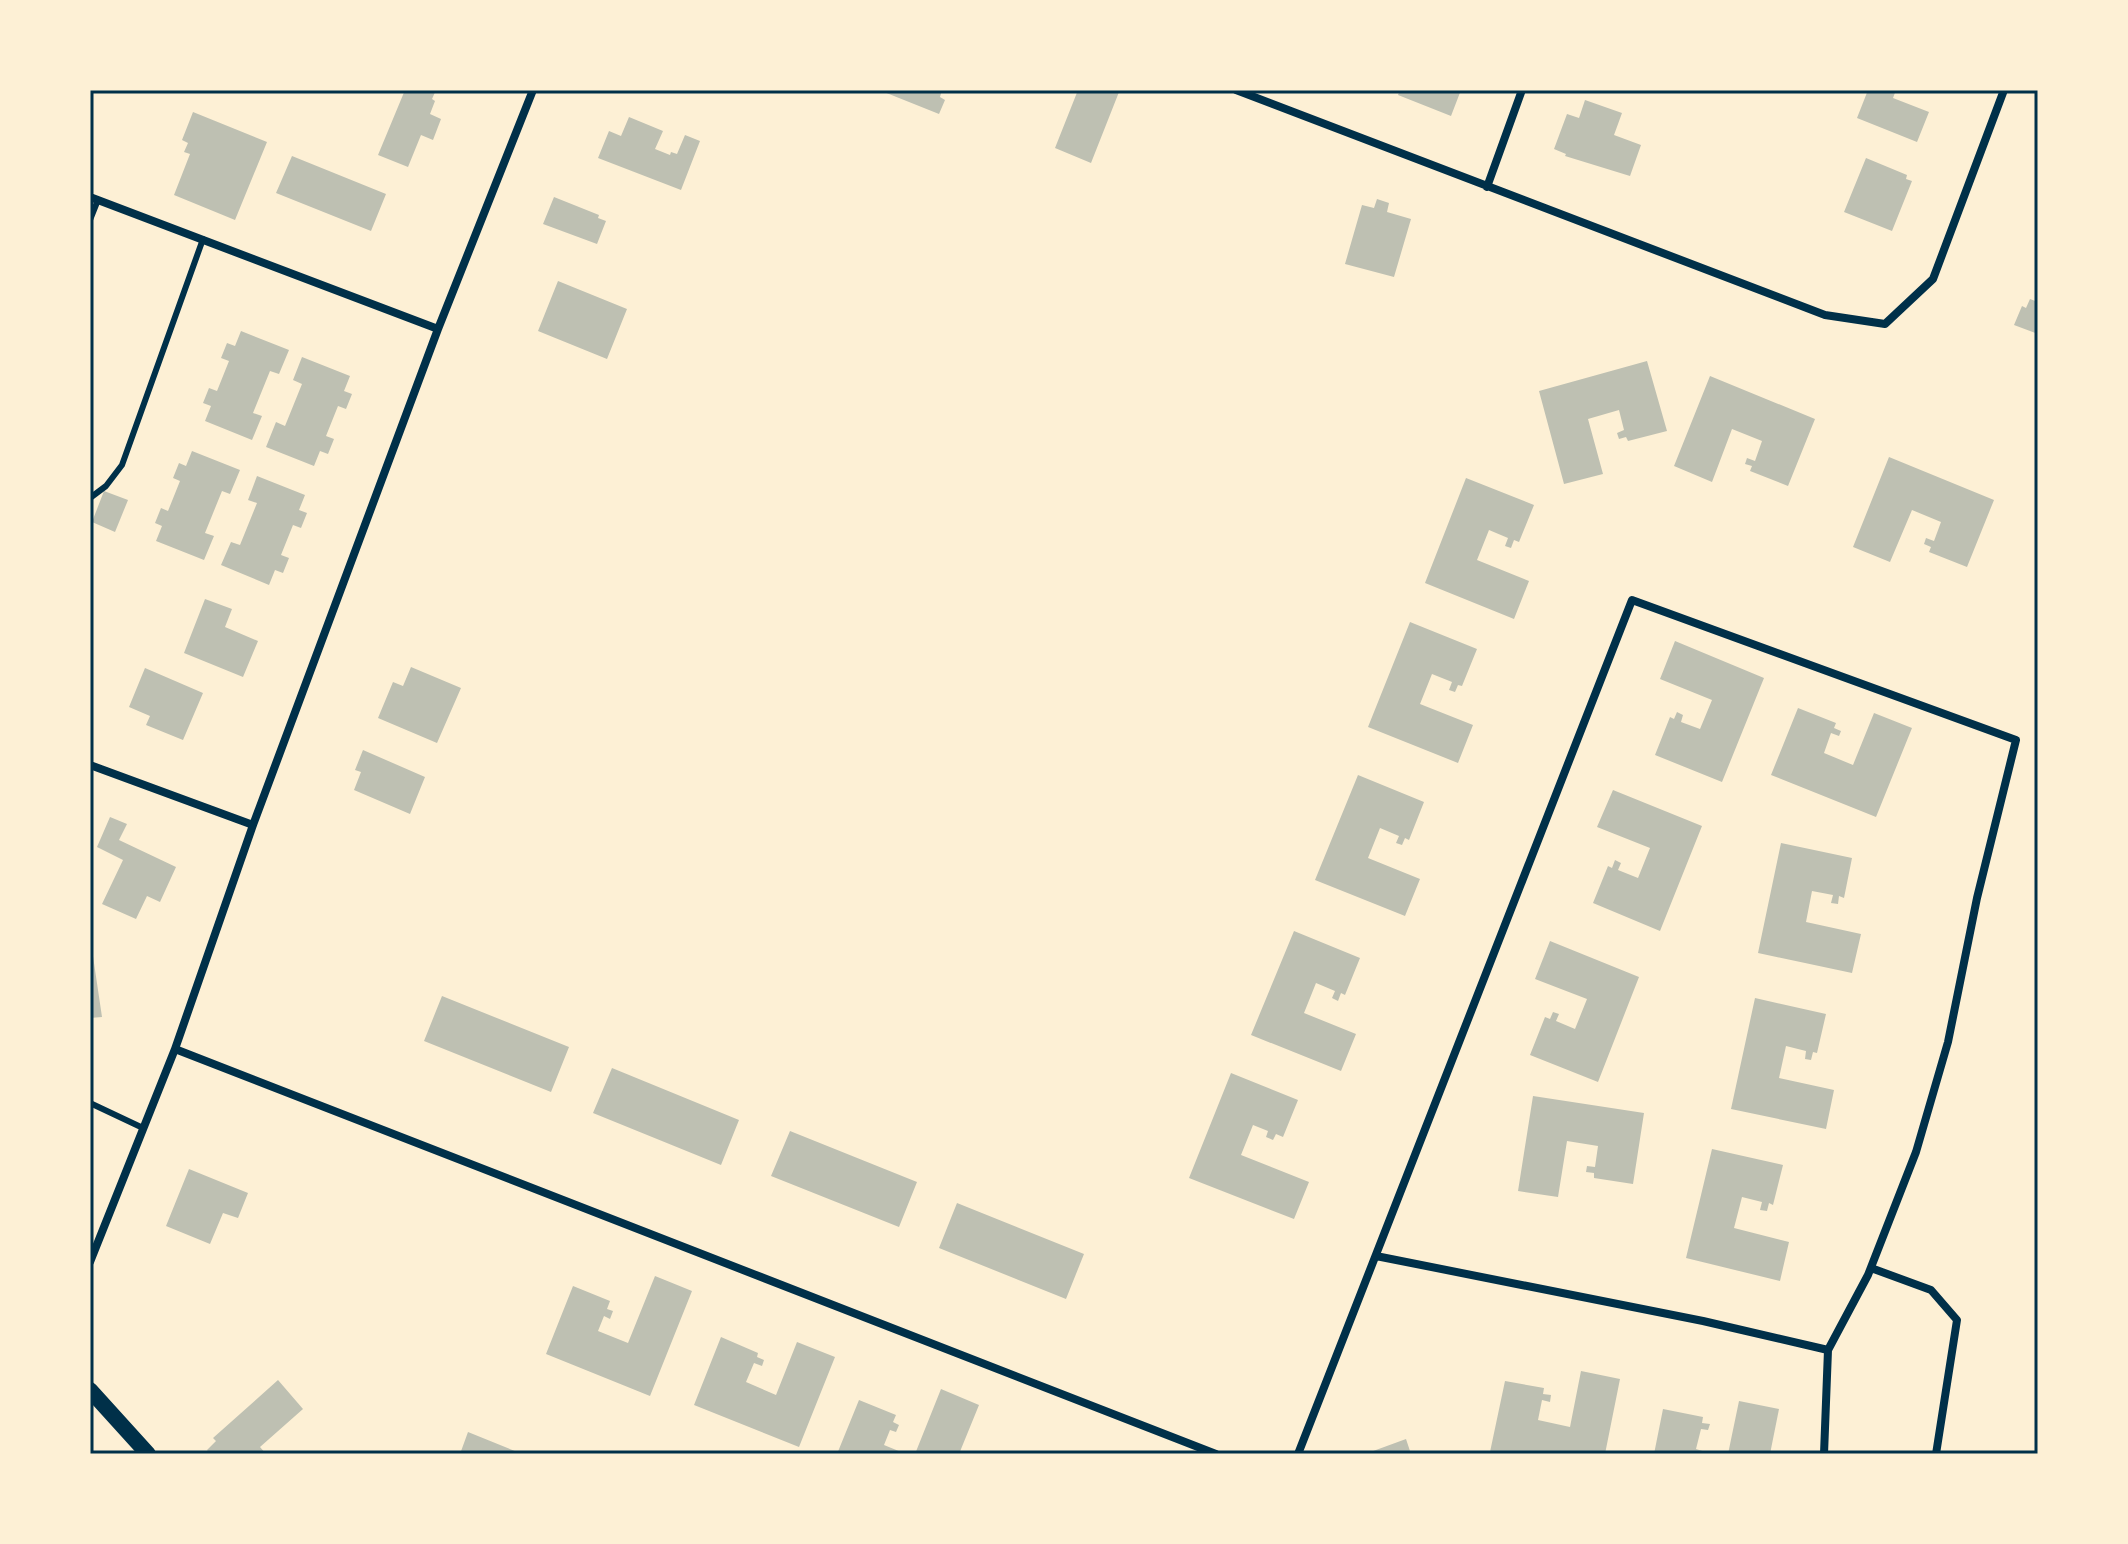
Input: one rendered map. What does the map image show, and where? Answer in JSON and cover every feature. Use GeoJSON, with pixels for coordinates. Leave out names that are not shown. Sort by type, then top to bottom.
{"type":"FeatureCollection","features":[{"type":"Feature","properties":{"kind":"main road"},"geometry":{"type":"LineString","coordinates":[[90,1390],[148,1454]]}},
{"type":"Feature","properties":{"kind":"street"},"geometry":{"type":"LineString","coordinates":[[90,1262],[175,1049],[253,825],[438,329],[533,90]]}},
{"type":"Feature","properties":{"kind":"street"},"geometry":{"type":"LineString","coordinates":[[1236,90],[1825,315],[1885,324],[1933,279],[2004,90]]}},
{"type":"Feature","properties":{"kind":"street"},"geometry":{"type":"LineString","coordinates":[[1487,187],[1522,90]]}},
{"type":"Feature","properties":{"kind":"street"},"geometry":{"type":"LineString","coordinates":[[94,198],[438,329]]}},
{"type":"Feature","properties":{"kind":"street"},"geometry":{"type":"LineString","coordinates":[[1298,1454],[1632,600],[2016,740],[1977,898],[1948,1042],[1916,1152],[1871,1268],[1828,1350],[1824,1454]]}},
{"type":"Feature","properties":{"kind":"street"},"geometry":{"type":"LineString","coordinates":[[90,765],[253,825]]}},
{"type":"Feature","properties":{"kind":"street"},"geometry":{"type":"LineString","coordinates":[[175,1049],[1216,1454]]}},
{"type":"Feature","properties":{"kind":"street"},"geometry":{"type":"LineString","coordinates":[[1376,1256],[1703,1321],[1828,1350]]}},
{"type":"Feature","properties":{"kind":"street"},"geometry":{"type":"LineString","coordinates":[[1871,1268],[1931,1290],[1957,1320],[1936,1454]]}},
{"type":"Feature","properties":{"kind":"lane"},"geometry":{"type":"LineString","coordinates":[[90,220],[94,198]]}},
{"type":"Feature","properties":{"kind":"lane"},"geometry":{"type":"LineString","coordinates":[[90,498],[106,486],[122,465],[203,239]]}},
{"type":"Feature","properties":{"kind":"lane"},"geometry":{"type":"LineString","coordinates":[[90,1103],[143,1128]]}},
{"type":"Feature","properties":{"kind":"building"},"geometry":{"type":"Polygon","coordinates":[[[405,90],[436,90],[430,114],[441,119],[433,140],[421,135],[408,167],[378,155],[405,90]]]}},
{"type":"Feature","properties":{"kind":"building"},"geometry":{"type":"Polygon","coordinates":[[[879,90],[942,90],[940,97],[945,100],[939,114],[879,90]]]}},
{"type":"Feature","properties":{"kind":"building"},"geometry":{"type":"Polygon","coordinates":[[[1078,90],[1119,92],[1091,163],[1055,148],[1078,90]]]}},
{"type":"Feature","properties":{"kind":"building"},"geometry":{"type":"Polygon","coordinates":[[[1400,90],[1461,90],[1451,116],[1398,95],[1400,90]]]}},
{"type":"Feature","properties":{"kind":"building"},"geometry":{"type":"Polygon","coordinates":[[[1868,90],[1896,90],[1893,98],[1929,112],[1917,142],[1857,118],[1868,90]]]}},
{"type":"Feature","properties":{"kind":"building"},"geometry":{"type":"Polygon","coordinates":[[[1585,100],[1622,113],[1614,135],[1641,145],[1630,176],[1565,156],[1554,149],[1567,114],[1579,118],[1585,100]]]}},
{"type":"Feature","properties":{"kind":"building"},"geometry":{"type":"Polygon","coordinates":[[[193,112],[267,142],[235,220],[174,195],[190,154],[184,152],[188,143],[182,140],[193,112]]]}},
{"type":"Feature","properties":{"kind":"building"},"geometry":{"type":"Polygon","coordinates":[[[629,117],[663,131],[655,149],[670,155],[671,152],[677,154],[685,135],[700,141],[681,190],[598,158],[609,131],[621,136],[629,117]]]}},
{"type":"Feature","properties":{"kind":"building"},"geometry":{"type":"Polygon","coordinates":[[[292,156],[386,194],[371,231],[276,193],[292,156]]]}},
{"type":"Feature","properties":{"kind":"building"},"geometry":{"type":"Polygon","coordinates":[[[1866,158],[1907,175],[1906,179],[1912,181],[1892,231],[1844,212],[1866,158]]]}},
{"type":"Feature","properties":{"kind":"building"},"geometry":{"type":"Polygon","coordinates":[[[554,197],[599,215],[598,218],[606,221],[597,244],[543,224],[554,197]]]}},
{"type":"Feature","properties":{"kind":"building"},"geometry":{"type":"Polygon","coordinates":[[[1377,199],[1389,203],[1387,212],[1411,219],[1394,277],[1345,264],[1362,205],[1374,208],[1377,199]]]}},
{"type":"Feature","properties":{"kind":"building"},"geometry":{"type":"Polygon","coordinates":[[[558,281],[627,309],[607,359],[538,331],[558,281]]]}},
{"type":"Feature","properties":{"kind":"building"},"geometry":{"type":"Polygon","coordinates":[[[2030,299],[2038,302],[2038,334],[2014,325],[2022,306],[2026,308],[2030,299]]]}},
{"type":"Feature","properties":{"kind":"building"},"geometry":{"type":"Polygon","coordinates":[[[241,331],[289,350],[279,374],[270,371],[253,413],[262,416],[252,440],[205,421],[211,406],[203,403],[209,388],[217,391],[229,361],[221,358],[227,343],[235,346],[241,331]]]}},
{"type":"Feature","properties":{"kind":"building"},"geometry":{"type":"Polygon","coordinates":[[[302,357],[350,376],[344,391],[352,394],[346,409],[338,406],[326,436],[334,439],[328,454],[320,451],[314,466],[266,447],[276,422],[285,426],[302,384],[293,380],[302,357]]]}},
{"type":"Feature","properties":{"kind":"building"},"geometry":{"type":"Polygon","coordinates":[[[1647,361],[1667,431],[1628,441],[1626,437],[1619,439],[1617,433],[1624,430],[1619,410],[1588,419],[1603,474],[1564,484],[1539,391],[1647,361]]]}},
{"type":"Feature","properties":{"kind":"building"},"geometry":{"type":"Polygon","coordinates":[[[1710,376],[1815,419],[1788,486],[1750,471],[1752,466],[1745,464],[1747,458],[1755,461],[1762,441],[1732,429],[1712,482],[1674,466],[1710,376]]]}},
{"type":"Feature","properties":{"kind":"building"},"geometry":{"type":"Polygon","coordinates":[[[192,451],[240,470],[230,494],[222,491],[205,533],[214,536],[204,560],[156,541],[162,526],[155,523],[161,508],[168,511],[180,481],[173,478],[179,463],[186,466],[192,451]]]}},
{"type":"Feature","properties":{"kind":"building"},"geometry":{"type":"Polygon","coordinates":[[[1889,457],[1994,500],[1967,567],[1929,552],[1931,547],[1924,544],[1926,538],[1934,541],[1941,522],[1912,510],[1890,562],[1853,547],[1889,457]]]}},
{"type":"Feature","properties":{"kind":"building"},"geometry":{"type":"Polygon","coordinates":[[[257,476],[305,495],[299,510],[307,513],[301,528],[293,525],[281,555],[289,558],[283,573],[275,570],[269,585],[221,565],[231,542],[240,545],[257,503],[248,500],[257,476]]]}},
{"type":"Feature","properties":{"kind":"building"},"geometry":{"type":"Polygon","coordinates":[[[1466,478],[1534,505],[1519,542],[1514,540],[1511,548],[1505,546],[1508,538],[1489,530],[1477,560],[1529,581],[1514,619],[1425,583],[1466,478]]]}},
{"type":"Feature","properties":{"kind":"building"},"geometry":{"type":"Polygon","coordinates":[[[104,491],[128,500],[115,532],[92,522],[104,491]]]}},
{"type":"Feature","properties":{"kind":"building"},"geometry":{"type":"Polygon","coordinates":[[[205,599],[232,609],[225,627],[258,641],[243,677],[184,653],[205,599]]]}},
{"type":"Feature","properties":{"kind":"building"},"geometry":{"type":"Polygon","coordinates":[[[1410,622],[1477,649],[1462,686],[1458,685],[1455,692],[1449,690],[1452,682],[1432,674],[1420,704],[1473,725],[1458,763],[1368,727],[1410,622]]]}},
{"type":"Feature","properties":{"kind":"building"},"geometry":{"type":"Polygon","coordinates":[[[1675,641],[1764,678],[1722,782],[1655,755],[1670,717],[1674,719],[1677,712],[1683,715],[1681,722],[1700,729],[1712,700],[1660,679],[1675,641]]]}},
{"type":"Feature","properties":{"kind":"building"},"geometry":{"type":"Polygon","coordinates":[[[411,667],[461,688],[437,743],[378,718],[393,682],[403,686],[411,667]]]}},
{"type":"Feature","properties":{"kind":"building"},"geometry":{"type":"Polygon","coordinates":[[[145,668],[203,693],[183,740],[146,725],[150,716],[129,707],[145,668]]]}},
{"type":"Feature","properties":{"kind":"building"},"geometry":{"type":"Polygon","coordinates":[[[1798,708],[1836,723],[1834,728],[1841,731],[1839,736],[1831,733],[1824,753],[1853,765],[1874,713],[1912,728],[1876,817],[1771,775],[1798,708]]]}},
{"type":"Feature","properties":{"kind":"building"},"geometry":{"type":"Polygon","coordinates":[[[363,750],[425,777],[410,814],[354,790],[361,772],[355,770],[363,750]]]}},
{"type":"Feature","properties":{"kind":"building"},"geometry":{"type":"Polygon","coordinates":[[[1358,775],[1424,802],[1409,840],[1405,838],[1402,845],[1396,843],[1399,836],[1380,828],[1368,858],[1420,879],[1405,916],[1315,880],[1358,775]]]}},
{"type":"Feature","properties":{"kind":"building"},"geometry":{"type":"Polygon","coordinates":[[[1613,790],[1702,826],[1660,931],[1593,903],[1608,866],[1612,868],[1615,860],[1621,863],[1618,870],[1638,878],[1650,848],[1597,827],[1613,790]]]}},
{"type":"Feature","properties":{"kind":"building"},"geometry":{"type":"Polygon","coordinates":[[[110,817],[127,824],[119,840],[176,867],[160,902],[147,896],[136,919],[102,904],[123,860],[97,847],[110,817]]]}},
{"type":"Feature","properties":{"kind":"building"},"geometry":{"type":"Polygon","coordinates":[[[1781,843],[1852,858],[1844,898],[1839,896],[1838,904],[1831,903],[1833,895],[1812,891],[1806,922],[1861,934],[1852,973],[1758,953],[1781,843]]]}},
{"type":"Feature","properties":{"kind":"building"},"geometry":{"type":"Polygon","coordinates":[[[1294,931],[1360,958],[1345,995],[1341,993],[1338,1001],[1332,998],[1335,991],[1316,983],[1304,1013],[1356,1034],[1341,1071],[1251,1035],[1294,931]]]}},
{"type":"Feature","properties":{"kind":"building"},"geometry":{"type":"Polygon","coordinates":[[[90,936],[102,1017],[90,1018],[90,936]]]}},
{"type":"Feature","properties":{"kind":"building"},"geometry":{"type":"Polygon","coordinates":[[[1550,941],[1639,977],[1598,1082],[1530,1055],[1545,1017],[1550,1019],[1553,1012],[1559,1014],[1556,1021],[1575,1029],[1587,999],[1535,979],[1550,941]]]}},
{"type":"Feature","properties":{"kind":"building"},"geometry":{"type":"Polygon","coordinates":[[[442,996],[569,1047],[551,1092],[424,1041],[442,996]]]}},
{"type":"Feature","properties":{"kind":"building"},"geometry":{"type":"Polygon","coordinates":[[[1755,998],[1826,1014],[1817,1053],[1813,1052],[1811,1060],[1805,1059],[1806,1051],[1786,1046],[1779,1078],[1834,1090],[1826,1129],[1731,1109],[1755,998]]]}},
{"type":"Feature","properties":{"kind":"building"},"geometry":{"type":"Polygon","coordinates":[[[612,1068],[739,1120],[721,1165],[593,1113],[612,1068]]]}},
{"type":"Feature","properties":{"kind":"building"},"geometry":{"type":"Polygon","coordinates":[[[1231,1073],[1298,1100],[1283,1137],[1276,1134],[1273,1140],[1266,1137],[1268,1131],[1253,1125],[1241,1155],[1309,1182],[1294,1219],[1189,1178],[1231,1073]]]}},
{"type":"Feature","properties":{"kind":"building"},"geometry":{"type":"Polygon","coordinates":[[[1533,1096],[1644,1113],[1633,1184],[1594,1178],[1594,1173],[1586,1172],[1587,1166],[1595,1167],[1598,1146],[1567,1141],[1558,1197],[1518,1191],[1533,1096]]]}},
{"type":"Feature","properties":{"kind":"building"},"geometry":{"type":"Polygon","coordinates":[[[790,1131],[917,1182],[899,1227],[771,1176],[790,1131]]]}},
{"type":"Feature","properties":{"kind":"building"},"geometry":{"type":"Polygon","coordinates":[[[1712,1149],[1783,1165],[1773,1205],[1769,1203],[1767,1211],[1760,1210],[1762,1202],[1742,1197],[1734,1228],[1789,1242],[1780,1281],[1686,1258],[1712,1149]]]}},
{"type":"Feature","properties":{"kind":"building"},"geometry":{"type":"Polygon","coordinates":[[[189,1169],[248,1193],[238,1218],[223,1213],[210,1244],[166,1226],[189,1169]]]}},
{"type":"Feature","properties":{"kind":"building"},"geometry":{"type":"Polygon","coordinates":[[[957,1203],[1084,1254],[1066,1299],[939,1248],[957,1203]]]}},
{"type":"Feature","properties":{"kind":"building"},"geometry":{"type":"Polygon","coordinates":[[[655,1276],[692,1291],[650,1396],[546,1354],[573,1286],[610,1301],[607,1309],[613,1311],[610,1319],[604,1316],[598,1331],[628,1343],[655,1276]]]}},
{"type":"Feature","properties":{"kind":"building"},"geometry":{"type":"Polygon","coordinates":[[[721,1337],[758,1353],[757,1357],[764,1360],[762,1366],[754,1363],[746,1382],[776,1395],[797,1342],[835,1357],[799,1447],[694,1405],[721,1337]]]}},
{"type":"Feature","properties":{"kind":"building"},"geometry":{"type":"Polygon","coordinates":[[[1581,1371],[1620,1379],[1605,1454],[1490,1452],[1505,1381],[1544,1388],[1543,1394],[1551,1395],[1550,1402],[1542,1400],[1538,1420],[1570,1427],[1581,1371]]]}},
{"type":"Feature","properties":{"kind":"building"},"geometry":{"type":"Polygon","coordinates":[[[278,1380],[303,1409],[260,1447],[266,1454],[210,1454],[207,1450],[216,1441],[213,1438],[278,1380]]]}},
{"type":"Feature","properties":{"kind":"building"},"geometry":{"type":"Polygon","coordinates":[[[941,1389],[979,1405],[959,1454],[915,1454],[941,1389]]]}},
{"type":"Feature","properties":{"kind":"building"},"geometry":{"type":"Polygon","coordinates":[[[859,1400],[896,1415],[893,1422],[899,1425],[896,1432],[890,1430],[884,1445],[906,1454],[837,1454],[859,1400]]]}},
{"type":"Feature","properties":{"kind":"building"},"geometry":{"type":"Polygon","coordinates":[[[1739,1401],[1779,1409],[1770,1454],[1728,1454],[1739,1401]]]}},
{"type":"Feature","properties":{"kind":"building"},"geometry":{"type":"Polygon","coordinates":[[[1663,1409],[1703,1417],[1702,1423],[1710,1424],[1708,1430],[1701,1429],[1696,1449],[1712,1454],[1654,1454],[1663,1409]]]}},
{"type":"Feature","properties":{"kind":"building"},"geometry":{"type":"Polygon","coordinates":[[[468,1432],[522,1454],[460,1454],[468,1432]]]}},
{"type":"Feature","properties":{"kind":"building"},"geometry":{"type":"Polygon","coordinates":[[[1406,1439],[1411,1454],[1365,1454],[1406,1439]]]}}]}
